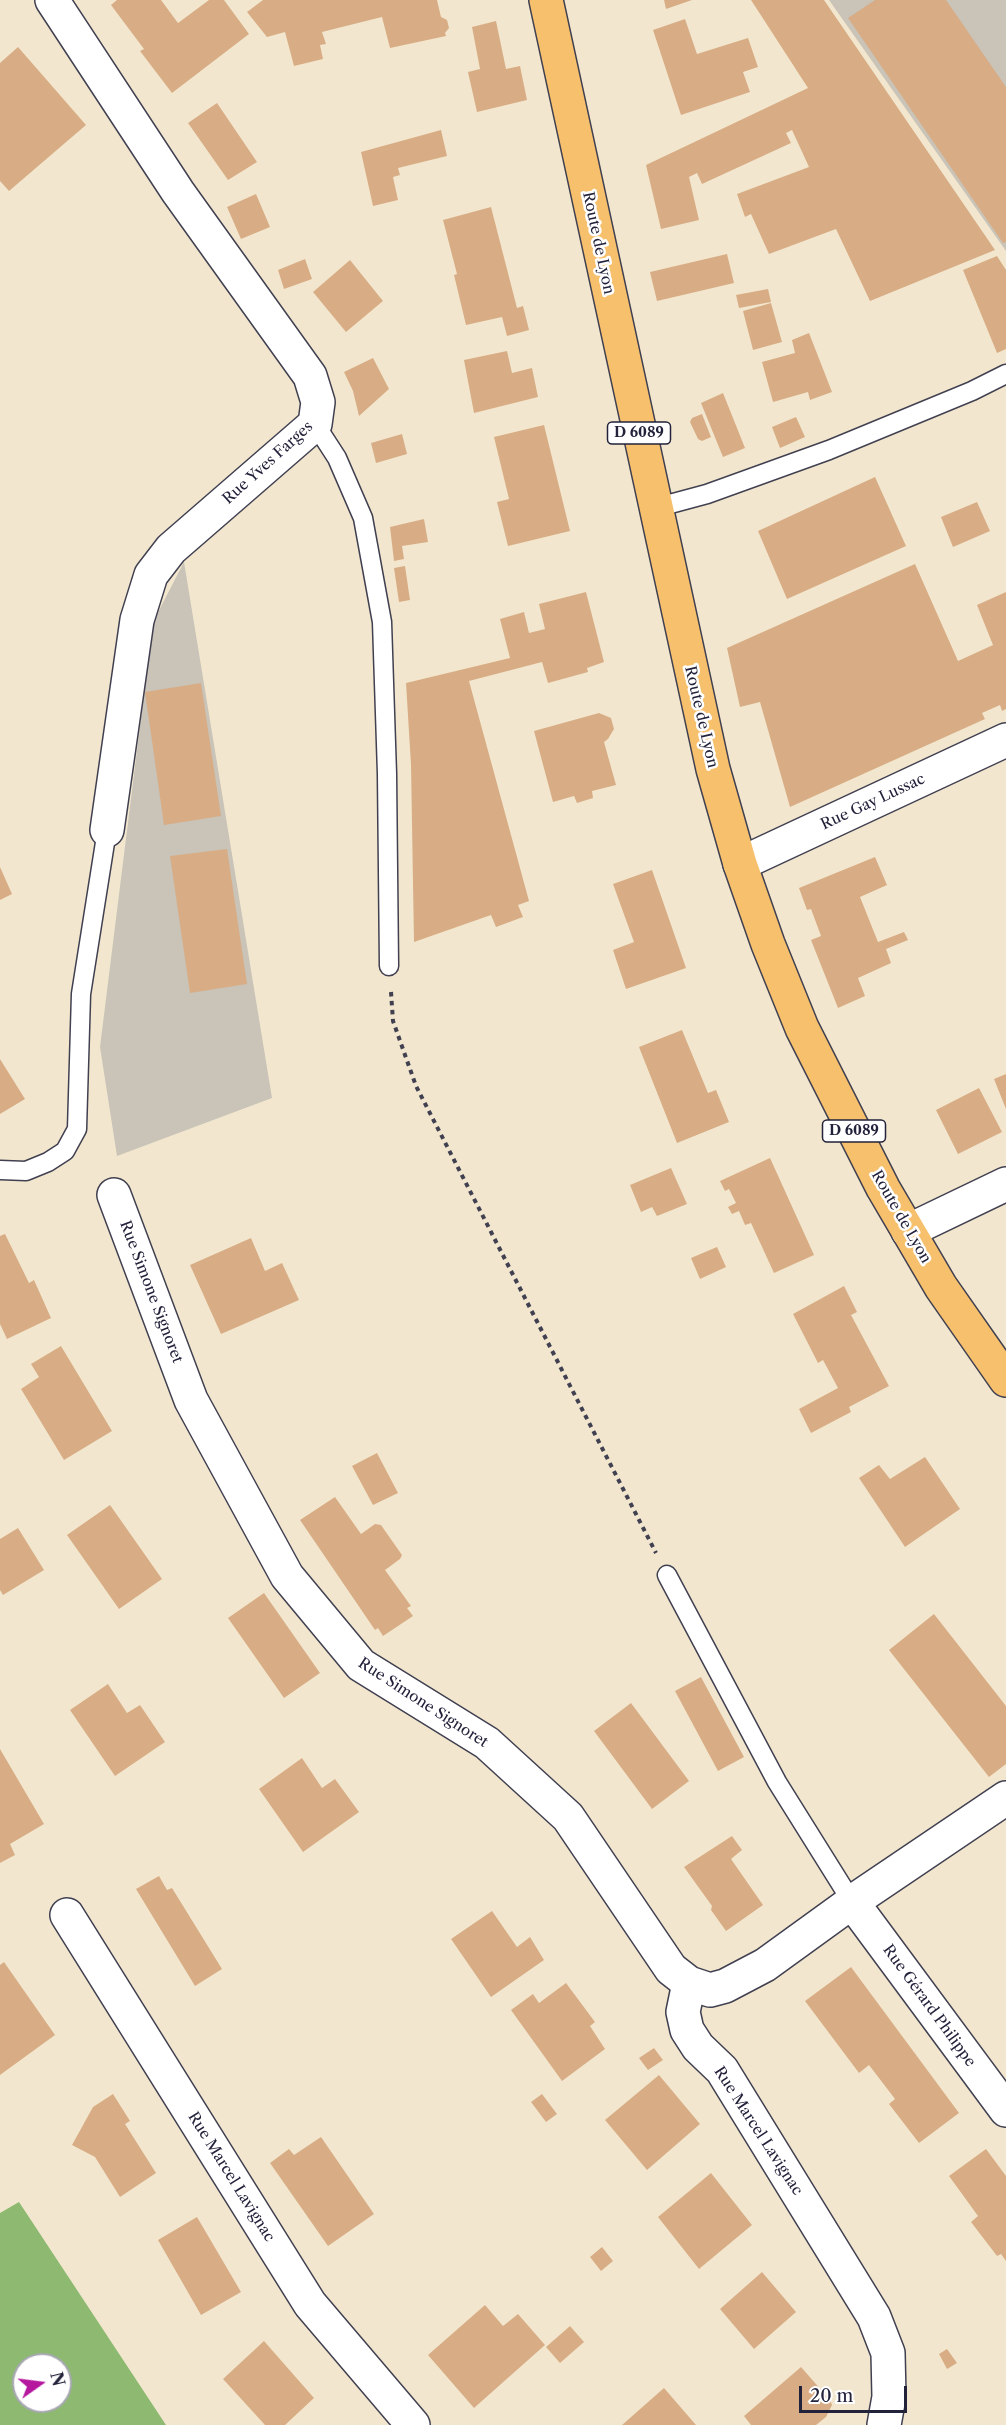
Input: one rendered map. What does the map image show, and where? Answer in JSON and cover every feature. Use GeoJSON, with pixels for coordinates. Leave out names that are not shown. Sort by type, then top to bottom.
{"type":"FeatureCollection","features":[{"type":"Feature","properties":{"kind":"main road","name":"Route de Lyon"},"geometry":{"type":"LineString","coordinates":[[546,0],[713,770],[740,864],[768,944],[802,1028],[883,1188],[941,1287],[1006,1380]]}},
{"type":"Feature","properties":{"kind":"street","name":"Rue Yves Farges"},"geometry":{"type":"LineString","coordinates":[[52,0],[178,192],[310,376],[318,402],[315,424],[171,549],[151,575],[137,620],[107,830]]}},
{"type":"Feature","properties":{"kind":"street","name":"Rue Gay Lussac"},"geometry":{"type":"LineString","coordinates":[[740,864],[1006,740]]}},
{"type":"Feature","properties":{"kind":"street"},"geometry":{"type":"LineString","coordinates":[[908,1231],[1006,1184]]}},
{"type":"Feature","properties":{"kind":"street","name":"Rue Simone Signoret"},"geometry":{"type":"LineString","coordinates":[[114,1195],[191,1400],[287,1576],[361,1665],[487,1743],[568,1817],[671,1969],[689,1983]]}},
{"type":"Feature","properties":{"kind":"street"},"geometry":{"type":"LineString","coordinates":[[689,1983],[710,1990],[725,1986],[765,1965],[852,1902],[1006,1798]]}},
{"type":"Feature","properties":{"kind":"street","name":"Rue Gérard Philippe"},"geometry":{"type":"LineString","coordinates":[[852,1902],[1006,2110]]}},
{"type":"Feature","properties":{"kind":"street","name":"Rue Marcel Lavignac"},"geometry":{"type":"LineString","coordinates":[[67,1915],[310,2304],[399,2420]]}},
{"type":"Feature","properties":{"kind":"street","name":"Rue Marcel Lavignac"},"geometry":{"type":"LineString","coordinates":[[689,1983],[683,2012],[687,2030],[698,2047],[722,2070],[874,2317],[888,2352],[889,2397],[884,2425]]}},
{"type":"Feature","properties":{"kind":"lane"},"geometry":{"type":"LineString","coordinates":[[655,508],[707,494],[829,450],[972,391],[1006,374]]}},
{"type":"Feature","properties":{"kind":"lane"},"geometry":{"type":"LineString","coordinates":[[315,424],[337,458],[363,518],[382,622],[387,774],[389,966]]}},
{"type":"Feature","properties":{"kind":"lane"},"geometry":{"type":"LineString","coordinates":[[0,1170],[26,1171],[48,1162],[65,1151],[77,1129],[81,994],[107,830]]}},
{"type":"Feature","properties":{"kind":"lane"},"geometry":{"type":"LineString","coordinates":[[668,1575],[777,1782],[852,1902]]}},
{"type":"Feature","properties":{"kind":"path"},"geometry":{"type":"LineString","coordinates":[[389,966],[393,1021],[416,1086],[668,1575]]}},
{"type":"Feature","properties":{"kind":"shaded area"},"geometry":{"type":"Polygon","coordinates":[[[829,0],[1006,0],[1006,251],[829,0]]]}},
{"type":"Feature","properties":{"kind":"shaded area"},"geometry":{"type":"Polygon","coordinates":[[[184,562],[272,1098],[117,1156],[100,1047],[153,622],[184,562]]]}},
{"type":"Feature","properties":{"kind":"green space"},"geometry":{"type":"Polygon","coordinates":[[[19,2202],[166,2425],[0,2425],[0,2213],[19,2202]]]}},
{"type":"Feature","properties":{"kind":"building"},"geometry":{"type":"Polygon","coordinates":[[[117,0],[161,0],[178,23],[209,0],[224,0],[249,34],[172,93],[140,51],[144,49],[111,5],[117,0]]]}},
{"type":"Feature","properties":{"kind":"building"},"geometry":{"type":"Polygon","coordinates":[[[263,0],[437,0],[441,17],[447,20],[449,28],[445,33],[446,36],[390,48],[382,17],[322,32],[326,44],[320,45],[323,59],[294,66],[285,32],[267,37],[247,12],[263,0]]]}},
{"type":"Feature","properties":{"kind":"building"},"geometry":{"type":"Polygon","coordinates":[[[664,0],[692,0],[666,9],[664,0]]]}},
{"type":"Feature","properties":{"kind":"building"},"geometry":{"type":"Polygon","coordinates":[[[751,0],[824,0],[995,250],[870,301],[836,229],[769,254],[751,214],[745,217],[737,194],[809,167],[792,130],[786,133],[791,143],[702,184],[697,173],[689,177],[699,220],[661,229],[646,165],[808,88],[751,0]]]}},
{"type":"Feature","properties":{"kind":"building"},"geometry":{"type":"Polygon","coordinates":[[[875,0],[946,0],[1006,87],[1006,242],[1003,243],[848,18],[875,0]]]}},
{"type":"Feature","properties":{"kind":"building"},"geometry":{"type":"Polygon","coordinates":[[[685,19],[697,54],[748,38],[758,67],[743,72],[750,92],[681,115],[653,30],[685,19]]]}},
{"type":"Feature","properties":{"kind":"building"},"geometry":{"type":"Polygon","coordinates":[[[496,21],[506,69],[520,66],[527,100],[477,112],[468,72],[480,69],[472,27],[496,21]]]}},
{"type":"Feature","properties":{"kind":"building"},"geometry":{"type":"Polygon","coordinates":[[[18,47],[86,125],[9,191],[0,181],[0,63],[18,47]]]}},
{"type":"Feature","properties":{"kind":"building"},"geometry":{"type":"Polygon","coordinates":[[[217,103],[257,162],[228,180],[188,123],[217,103]]]}},
{"type":"Feature","properties":{"kind":"building"},"geometry":{"type":"Polygon","coordinates":[[[441,130],[447,156],[398,168],[400,175],[393,177],[398,200],[373,206],[361,152],[441,130]]]}},
{"type":"Feature","properties":{"kind":"building"},"geometry":{"type":"Polygon","coordinates":[[[256,194],[270,227],[241,239],[227,207],[256,194]]]}},
{"type":"Feature","properties":{"kind":"building"},"geometry":{"type":"Polygon","coordinates":[[[491,207],[517,308],[523,306],[529,330],[507,336],[502,317],[466,325],[454,275],[457,274],[443,220],[491,207]]]}},
{"type":"Feature","properties":{"kind":"building"},"geometry":{"type":"Polygon","coordinates":[[[727,254],[734,283],[657,301],[650,272],[727,254]]]}},
{"type":"Feature","properties":{"kind":"building"},"geometry":{"type":"Polygon","coordinates":[[[997,256],[1006,270],[1006,349],[997,353],[963,270],[997,256]]]}},
{"type":"Feature","properties":{"kind":"building"},"geometry":{"type":"Polygon","coordinates":[[[305,259],[312,279],[284,289],[278,270],[305,259]]]}},
{"type":"Feature","properties":{"kind":"building"},"geometry":{"type":"Polygon","coordinates":[[[350,260],[383,301],[346,332],[313,292],[350,260]]]}},
{"type":"Feature","properties":{"kind":"building"},"geometry":{"type":"Polygon","coordinates":[[[768,289],[771,302],[739,308],[736,295],[768,289]]]}},
{"type":"Feature","properties":{"kind":"building"},"geometry":{"type":"Polygon","coordinates":[[[771,303],[782,342],[753,350],[743,311],[771,303]]]}},
{"type":"Feature","properties":{"kind":"building"},"geometry":{"type":"Polygon","coordinates":[[[809,333],[832,392],[810,400],[808,392],[773,402],[762,362],[795,353],[792,340],[809,333]]]}},
{"type":"Feature","properties":{"kind":"building"},"geometry":{"type":"Polygon","coordinates":[[[507,351],[512,373],[532,368],[538,397],[474,413],[464,360],[507,351]]]}},
{"type":"Feature","properties":{"kind":"building"},"geometry":{"type":"Polygon","coordinates":[[[373,358],[389,389],[359,416],[353,391],[344,372],[373,358]]]}},
{"type":"Feature","properties":{"kind":"building"},"geometry":{"type":"Polygon","coordinates":[[[723,393],[745,448],[723,457],[701,403],[723,393]]]}},
{"type":"Feature","properties":{"kind":"building"},"geometry":{"type":"Polygon","coordinates":[[[702,414],[711,437],[702,441],[698,439],[690,422],[692,418],[702,414]]]}},
{"type":"Feature","properties":{"kind":"building"},"geometry":{"type":"Polygon","coordinates":[[[796,417],[805,437],[780,448],[772,427],[796,417]]]}},
{"type":"Feature","properties":{"kind":"building"},"geometry":{"type":"Polygon","coordinates":[[[544,425],[570,531],[508,546],[497,502],[509,499],[494,437],[544,425]]]}},
{"type":"Feature","properties":{"kind":"building"},"geometry":{"type":"Polygon","coordinates":[[[402,434],[407,454],[376,463],[371,443],[402,434]]]}},
{"type":"Feature","properties":{"kind":"building"},"geometry":{"type":"Polygon","coordinates":[[[875,477],[906,546],[787,599],[758,531],[875,477]]]}},
{"type":"Feature","properties":{"kind":"building"},"geometry":{"type":"Polygon","coordinates":[[[977,502],[990,531],[953,547],[941,517],[977,502]]]}},
{"type":"Feature","properties":{"kind":"building"},"geometry":{"type":"Polygon","coordinates":[[[424,519],[428,542],[402,546],[404,559],[394,561],[390,527],[424,519]]]}},
{"type":"Feature","properties":{"kind":"building"},"geometry":{"type":"Polygon","coordinates":[[[915,564],[958,661],[993,645],[977,605],[1006,592],[1006,709],[1002,711],[1000,705],[982,713],[985,719],[790,807],[760,702],[740,707],[727,648],[915,564]]]}},
{"type":"Feature","properties":{"kind":"building"},"geometry":{"type":"Polygon","coordinates":[[[405,566],[410,600],[399,602],[394,568],[405,566]]]}},
{"type":"Feature","properties":{"kind":"building"},"geometry":{"type":"Polygon","coordinates":[[[586,592],[604,662],[587,668],[588,672],[548,683],[542,662],[469,681],[529,901],[518,905],[523,917],[496,927],[491,915],[414,942],[411,765],[406,683],[510,658],[500,619],[524,612],[529,633],[545,629],[539,604],[586,592]]]}},
{"type":"Feature","properties":{"kind":"building"},"geometry":{"type":"Polygon","coordinates":[[[201,683],[221,816],[164,825],[145,692],[201,683]]]}},
{"type":"Feature","properties":{"kind":"building"},"geometry":{"type":"Polygon","coordinates":[[[599,713],[611,718],[614,729],[604,742],[616,785],[592,791],[593,798],[577,803],[574,796],[553,802],[534,731],[599,713]]]}},
{"type":"Feature","properties":{"kind":"building"},"geometry":{"type":"Polygon","coordinates":[[[227,849],[247,984],[190,993],[170,856],[227,849]]]}},
{"type":"Feature","properties":{"kind":"building"},"geometry":{"type":"Polygon","coordinates":[[[875,857],[887,885],[860,897],[878,942],[904,932],[908,940],[886,949],[891,963],[858,978],[865,996],[838,1008],[811,940],[821,936],[811,909],[807,910],[799,888],[875,857]]]}},
{"type":"Feature","properties":{"kind":"building"},"geometry":{"type":"Polygon","coordinates":[[[0,867],[12,894],[0,900],[0,867]]]}},
{"type":"Feature","properties":{"kind":"building"},"geometry":{"type":"Polygon","coordinates":[[[652,870],[686,968],[626,989],[613,950],[634,942],[613,884],[652,870]]]}},
{"type":"Feature","properties":{"kind":"building"},"geometry":{"type":"Polygon","coordinates":[[[682,1030],[708,1093],[716,1090],[729,1122],[677,1143],[639,1047],[682,1030]]]}},
{"type":"Feature","properties":{"kind":"building"},"geometry":{"type":"Polygon","coordinates":[[[0,1059],[25,1099],[0,1114],[0,1059]]]}},
{"type":"Feature","properties":{"kind":"building"},"geometry":{"type":"Polygon","coordinates":[[[1006,1074],[1006,1109],[994,1079],[1006,1074]]]}},
{"type":"Feature","properties":{"kind":"building"},"geometry":{"type":"Polygon","coordinates":[[[979,1088],[1002,1132],[958,1154],[936,1110],[979,1088]]]}},
{"type":"Feature","properties":{"kind":"building"},"geometry":{"type":"Polygon","coordinates":[[[770,1158],[814,1255],[774,1273],[751,1223],[745,1225],[739,1211],[732,1214],[728,1207],[736,1203],[729,1189],[725,1191],[720,1181],[770,1158]]]}},
{"type":"Feature","properties":{"kind":"building"},"geometry":{"type":"Polygon","coordinates":[[[671,1168],[687,1204],[657,1216],[652,1207],[641,1212],[630,1185],[671,1168]]]}},
{"type":"Feature","properties":{"kind":"building"},"geometry":{"type":"Polygon","coordinates":[[[5,1234],[29,1283],[34,1280],[51,1318],[7,1339],[0,1324],[0,1236],[5,1234]]]}},
{"type":"Feature","properties":{"kind":"building"},"geometry":{"type":"Polygon","coordinates":[[[251,1238],[265,1271],[282,1263],[299,1300],[221,1334],[190,1265],[251,1238]]]}},
{"type":"Feature","properties":{"kind":"building"},"geometry":{"type":"Polygon","coordinates":[[[717,1247],[726,1267],[700,1279],[691,1258],[717,1247]]]}},
{"type":"Feature","properties":{"kind":"building"},"geometry":{"type":"Polygon","coordinates":[[[844,1286],[857,1312],[851,1315],[889,1386],[849,1407],[851,1412],[811,1433],[799,1409],[838,1388],[823,1360],[818,1363],[793,1314],[844,1286]]]}},
{"type":"Feature","properties":{"kind":"building"},"geometry":{"type":"Polygon","coordinates":[[[61,1346],[112,1431],[64,1460],[21,1389],[39,1377],[31,1364],[61,1346]]]}},
{"type":"Feature","properties":{"kind":"building"},"geometry":{"type":"Polygon","coordinates":[[[377,1453],[398,1493],[373,1505],[352,1466],[377,1453]]]}},
{"type":"Feature","properties":{"kind":"building"},"geometry":{"type":"Polygon","coordinates":[[[925,1457],[960,1509],[905,1547],[859,1478],[879,1465],[890,1479],[925,1457]]]}},
{"type":"Feature","properties":{"kind":"building"},"geometry":{"type":"Polygon","coordinates":[[[335,1497],[361,1534],[375,1524],[381,1525],[402,1555],[385,1570],[411,1606],[407,1608],[413,1616],[383,1636],[378,1628],[375,1630],[300,1520],[335,1497]]]}},
{"type":"Feature","properties":{"kind":"building"},"geometry":{"type":"Polygon","coordinates":[[[110,1505],[162,1579],[119,1609],[67,1535],[110,1505]]]}},
{"type":"Feature","properties":{"kind":"building"},"geometry":{"type":"Polygon","coordinates":[[[18,1528],[44,1570],[3,1595],[0,1590],[0,1539],[18,1528]]]}},
{"type":"Feature","properties":{"kind":"building"},"geometry":{"type":"Polygon","coordinates":[[[264,1593],[320,1673],[284,1698],[228,1618],[264,1593]]]}},
{"type":"Feature","properties":{"kind":"building"},"geometry":{"type":"Polygon","coordinates":[[[934,1614],[1006,1706],[1006,1764],[989,1777],[889,1650],[934,1614]]]}},
{"type":"Feature","properties":{"kind":"building"},"geometry":{"type":"Polygon","coordinates":[[[701,1677],[744,1757],[718,1771],[675,1691],[701,1677]]]}},
{"type":"Feature","properties":{"kind":"building"},"geometry":{"type":"Polygon","coordinates":[[[108,1684],[127,1713],[140,1705],[165,1742],[115,1776],[70,1710],[108,1684]]]}},
{"type":"Feature","properties":{"kind":"building"},"geometry":{"type":"Polygon","coordinates":[[[631,1703],[689,1781],[652,1809],[594,1731],[631,1703]]]}},
{"type":"Feature","properties":{"kind":"building"},"geometry":{"type":"Polygon","coordinates":[[[0,1749],[44,1824],[10,1844],[15,1855],[0,1863],[0,1749]]]}},
{"type":"Feature","properties":{"kind":"building"},"geometry":{"type":"Polygon","coordinates":[[[302,1758],[322,1788],[335,1779],[359,1812],[303,1852],[259,1789],[302,1758]]]}},
{"type":"Feature","properties":{"kind":"building"},"geometry":{"type":"Polygon","coordinates":[[[732,1836],[742,1850],[731,1859],[763,1905],[726,1931],[711,1910],[712,1906],[684,1867],[732,1836]]]}},
{"type":"Feature","properties":{"kind":"building"},"geometry":{"type":"Polygon","coordinates":[[[159,1876],[167,1890],[172,1888],[222,1969],[195,1986],[136,1889],[159,1876]]]}},
{"type":"Feature","properties":{"kind":"building"},"geometry":{"type":"Polygon","coordinates":[[[492,1911],[517,1947],[530,1937],[544,1960],[491,1997],[451,1939],[492,1911]]]}},
{"type":"Feature","properties":{"kind":"building"},"geometry":{"type":"Polygon","coordinates":[[[4,1962],[55,2035],[0,2075],[0,1965],[4,1962]]]}},
{"type":"Feature","properties":{"kind":"building"},"geometry":{"type":"Polygon","coordinates":[[[851,1967],[959,2113],[919,2143],[889,2104],[895,2099],[869,2065],[859,2073],[805,2001],[851,1967]]]}},
{"type":"Feature","properties":{"kind":"building"},"geometry":{"type":"Polygon","coordinates":[[[566,1983],[595,2022],[590,2026],[605,2049],[562,2081],[511,2010],[533,1994],[539,2003],[566,1983]]]}},
{"type":"Feature","properties":{"kind":"building"},"geometry":{"type":"Polygon","coordinates":[[[654,2048],[663,2060],[648,2070],[639,2058],[654,2048]]]}},
{"type":"Feature","properties":{"kind":"building"},"geometry":{"type":"Polygon","coordinates":[[[659,2075],[700,2124],[647,2170],[605,2120],[659,2075]]]}},
{"type":"Feature","properties":{"kind":"building"},"geometry":{"type":"Polygon","coordinates":[[[113,2094],[130,2121],[125,2124],[156,2173],[120,2197],[95,2157],[72,2145],[93,2107],[113,2094]]]}},
{"type":"Feature","properties":{"kind":"building"},"geometry":{"type":"Polygon","coordinates":[[[542,2094],[557,2114],[546,2122],[531,2102],[542,2094]]]}},
{"type":"Feature","properties":{"kind":"building"},"geometry":{"type":"Polygon","coordinates":[[[321,2137],[374,2214],[328,2246],[270,2163],[289,2149],[294,2155],[321,2137]]]}},
{"type":"Feature","properties":{"kind":"building"},"geometry":{"type":"Polygon","coordinates":[[[986,2149],[1006,2176],[1006,2261],[1001,2254],[997,2256],[971,2222],[978,2216],[949,2176],[986,2149]]]}},
{"type":"Feature","properties":{"kind":"building"},"geometry":{"type":"Polygon","coordinates":[[[711,2173],[752,2225],[699,2269],[658,2217],[711,2173]]]}},
{"type":"Feature","properties":{"kind":"building"},"geometry":{"type":"Polygon","coordinates":[[[197,2217],[241,2292],[201,2315],[158,2240],[197,2217]]]}},
{"type":"Feature","properties":{"kind":"building"},"geometry":{"type":"Polygon","coordinates":[[[602,2247],[613,2261],[601,2271],[590,2257],[602,2247]]]}},
{"type":"Feature","properties":{"kind":"building"},"geometry":{"type":"Polygon","coordinates":[[[762,2272],[796,2312],[754,2349],[720,2309],[762,2272]]]}},
{"type":"Feature","properties":{"kind":"building"},"geometry":{"type":"Polygon","coordinates":[[[485,2305],[503,2326],[518,2314],[545,2345],[474,2408],[428,2355],[485,2305]]]}},
{"type":"Feature","properties":{"kind":"building"},"geometry":{"type":"Polygon","coordinates":[[[570,2326],[584,2342],[560,2363],[546,2347],[570,2326]]]}},
{"type":"Feature","properties":{"kind":"building"},"geometry":{"type":"Polygon","coordinates":[[[264,2341],[314,2398],[285,2425],[265,2425],[223,2379],[264,2341]]]}},
{"type":"Feature","properties":{"kind":"building"},"geometry":{"type":"Polygon","coordinates":[[[947,2349],[957,2363],[947,2369],[939,2354],[947,2349]]]}},
{"type":"Feature","properties":{"kind":"building"},"geometry":{"type":"Polygon","coordinates":[[[801,2367],[830,2400],[832,2405],[826,2417],[816,2425],[751,2425],[744,2416],[801,2367]]]}},
{"type":"Feature","properties":{"kind":"building"},"geometry":{"type":"Polygon","coordinates":[[[664,2388],[696,2425],[622,2425],[664,2388]]]}}]}
